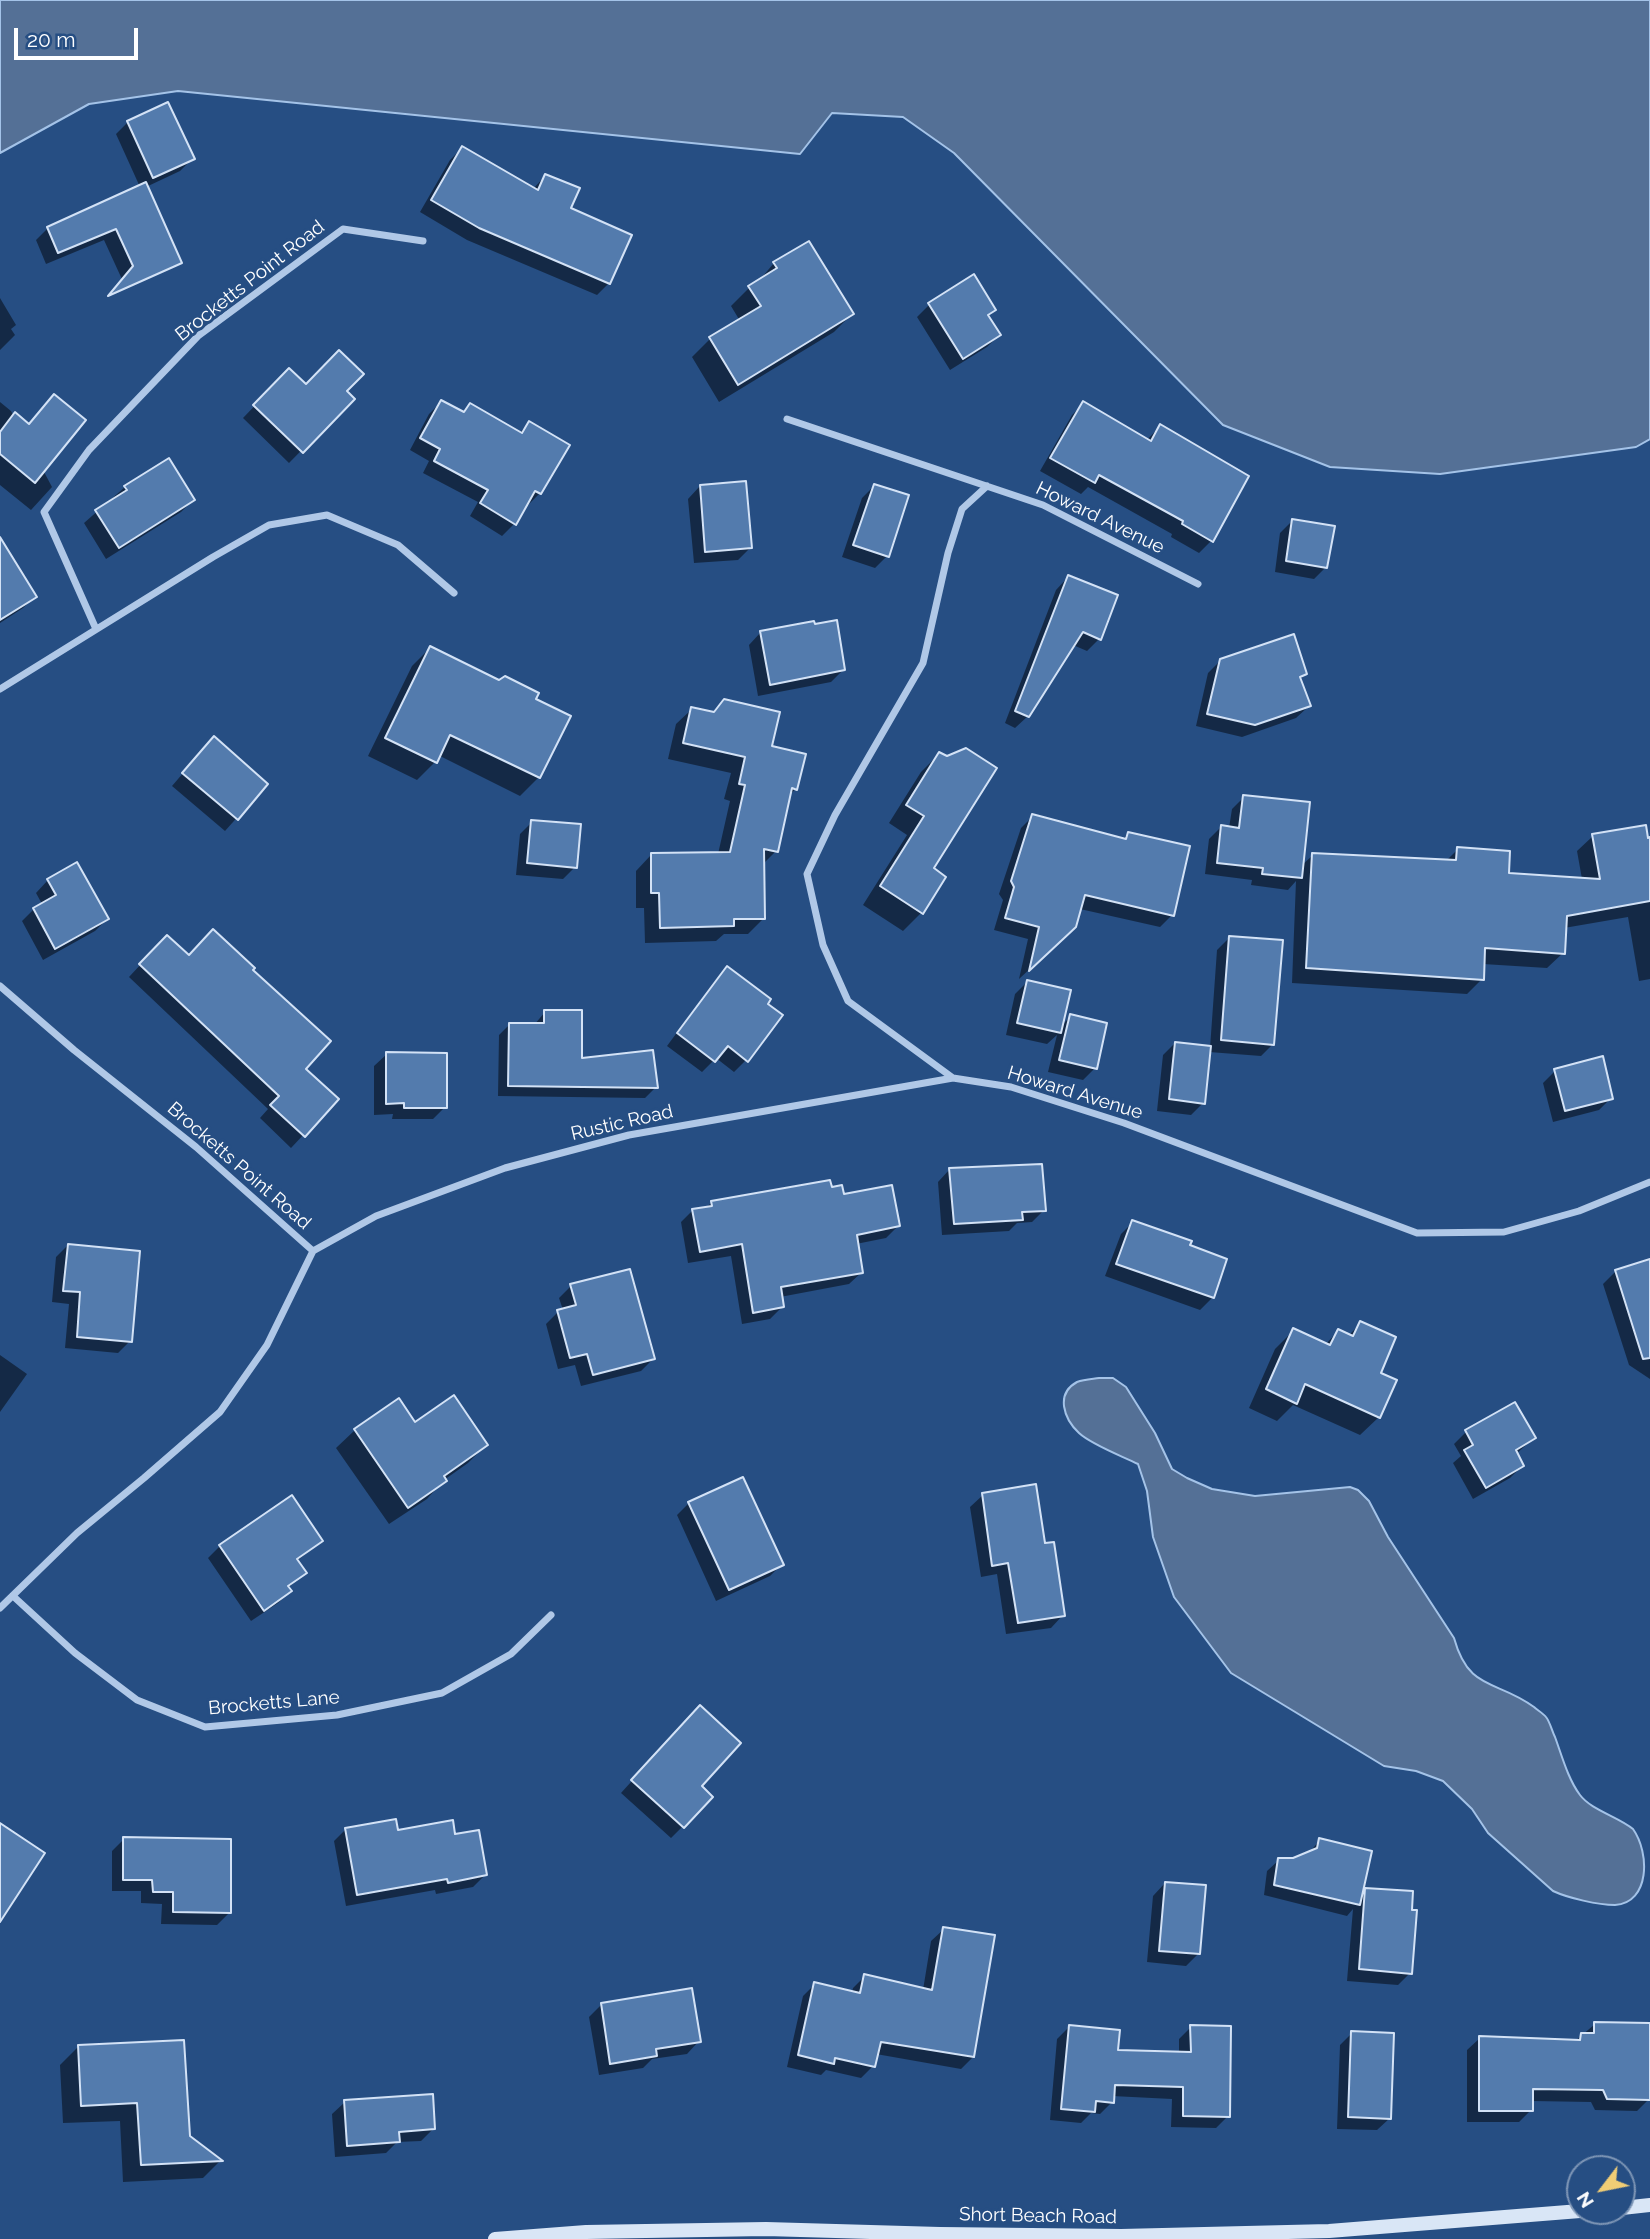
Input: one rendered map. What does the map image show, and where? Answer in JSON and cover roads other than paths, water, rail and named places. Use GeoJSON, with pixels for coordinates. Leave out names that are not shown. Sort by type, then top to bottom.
{"type":"FeatureCollection","features":[{"type":"Feature","properties":{"kind":"main road","name":"Short Beach Road"},"geometry":{"type":"LineString","coordinates":[[495,2239],[586,2232],[766,2229],[1121,2236],[1329,2231],[1566,2212]]}},
{"type":"Feature","properties":{"kind":"street","name":"Brocketts Point Road"},"geometry":{"type":"LineString","coordinates":[[96,629],[44,512],[89,450],[198,337],[343,229],[423,240]]}},
{"type":"Feature","properties":{"kind":"street","name":"Howard Avenue"},"geometry":{"type":"LineString","coordinates":[[787,419],[1043,505],[1198,584]]}},
{"type":"Feature","properties":{"kind":"street","name":"Howard Avenue"},"geometry":{"type":"LineString","coordinates":[[987,486],[962,509],[948,553],[923,663],[835,815],[807,874],[823,945],[848,1001],[953,1079],[1011,1087],[1124,1123],[1417,1233],[1504,1232],[1579,1211],[1650,1182]]}},
{"type":"Feature","properties":{"kind":"street"},"geometry":{"type":"LineString","coordinates":[[0,689],[269,525],[327,515],[398,545],[454,593]]}},
{"type":"Feature","properties":{"kind":"street","name":"Brocketts Point Road"},"geometry":{"type":"LineString","coordinates":[[0,986],[196,1147],[313,1251],[267,1345],[220,1412],[77,1533],[0,1608]]}},
{"type":"Feature","properties":{"kind":"street","name":"Rustic Road"},"geometry":{"type":"LineString","coordinates":[[313,1251],[376,1216],[506,1168],[629,1135],[953,1079]]}},
{"type":"Feature","properties":{"kind":"street","name":"Brocketts Lane"},"geometry":{"type":"LineString","coordinates":[[13,1596],[75,1653],[137,1700],[205,1727],[337,1715],[442,1693],[511,1654],[551,1615]]}},
{"type":"Feature","properties":{"kind":"water"},"geometry":{"type":"Polygon","coordinates":[[[0,0],[1650,0],[1650,439],[1636,447],[1440,474],[1330,467],[1223,425],[954,153],[903,117],[832,113],[800,154],[178,91],[89,104],[0,153],[0,0]]]}},
{"type":"Feature","properties":{"kind":"water"},"geometry":{"type":"Polygon","coordinates":[[[1113,1378],[1126,1387],[1155,1433],[1172,1469],[1212,1489],[1255,1496],[1350,1487],[1358,1490],[1369,1501],[1388,1537],[1454,1638],[1467,1668],[1485,1682],[1520,1698],[1545,1716],[1580,1795],[1591,1805],[1633,1829],[1639,1839],[1644,1863],[1641,1886],[1635,1896],[1627,1902],[1608,1905],[1583,1901],[1553,1891],[1488,1833],[1472,1809],[1443,1781],[1416,1771],[1384,1766],[1231,1673],[1174,1597],[1153,1537],[1147,1491],[1138,1464],[1099,1446],[1079,1433],[1069,1421],[1064,1400],[1070,1387],[1080,1381],[1113,1378]]]}}]}
